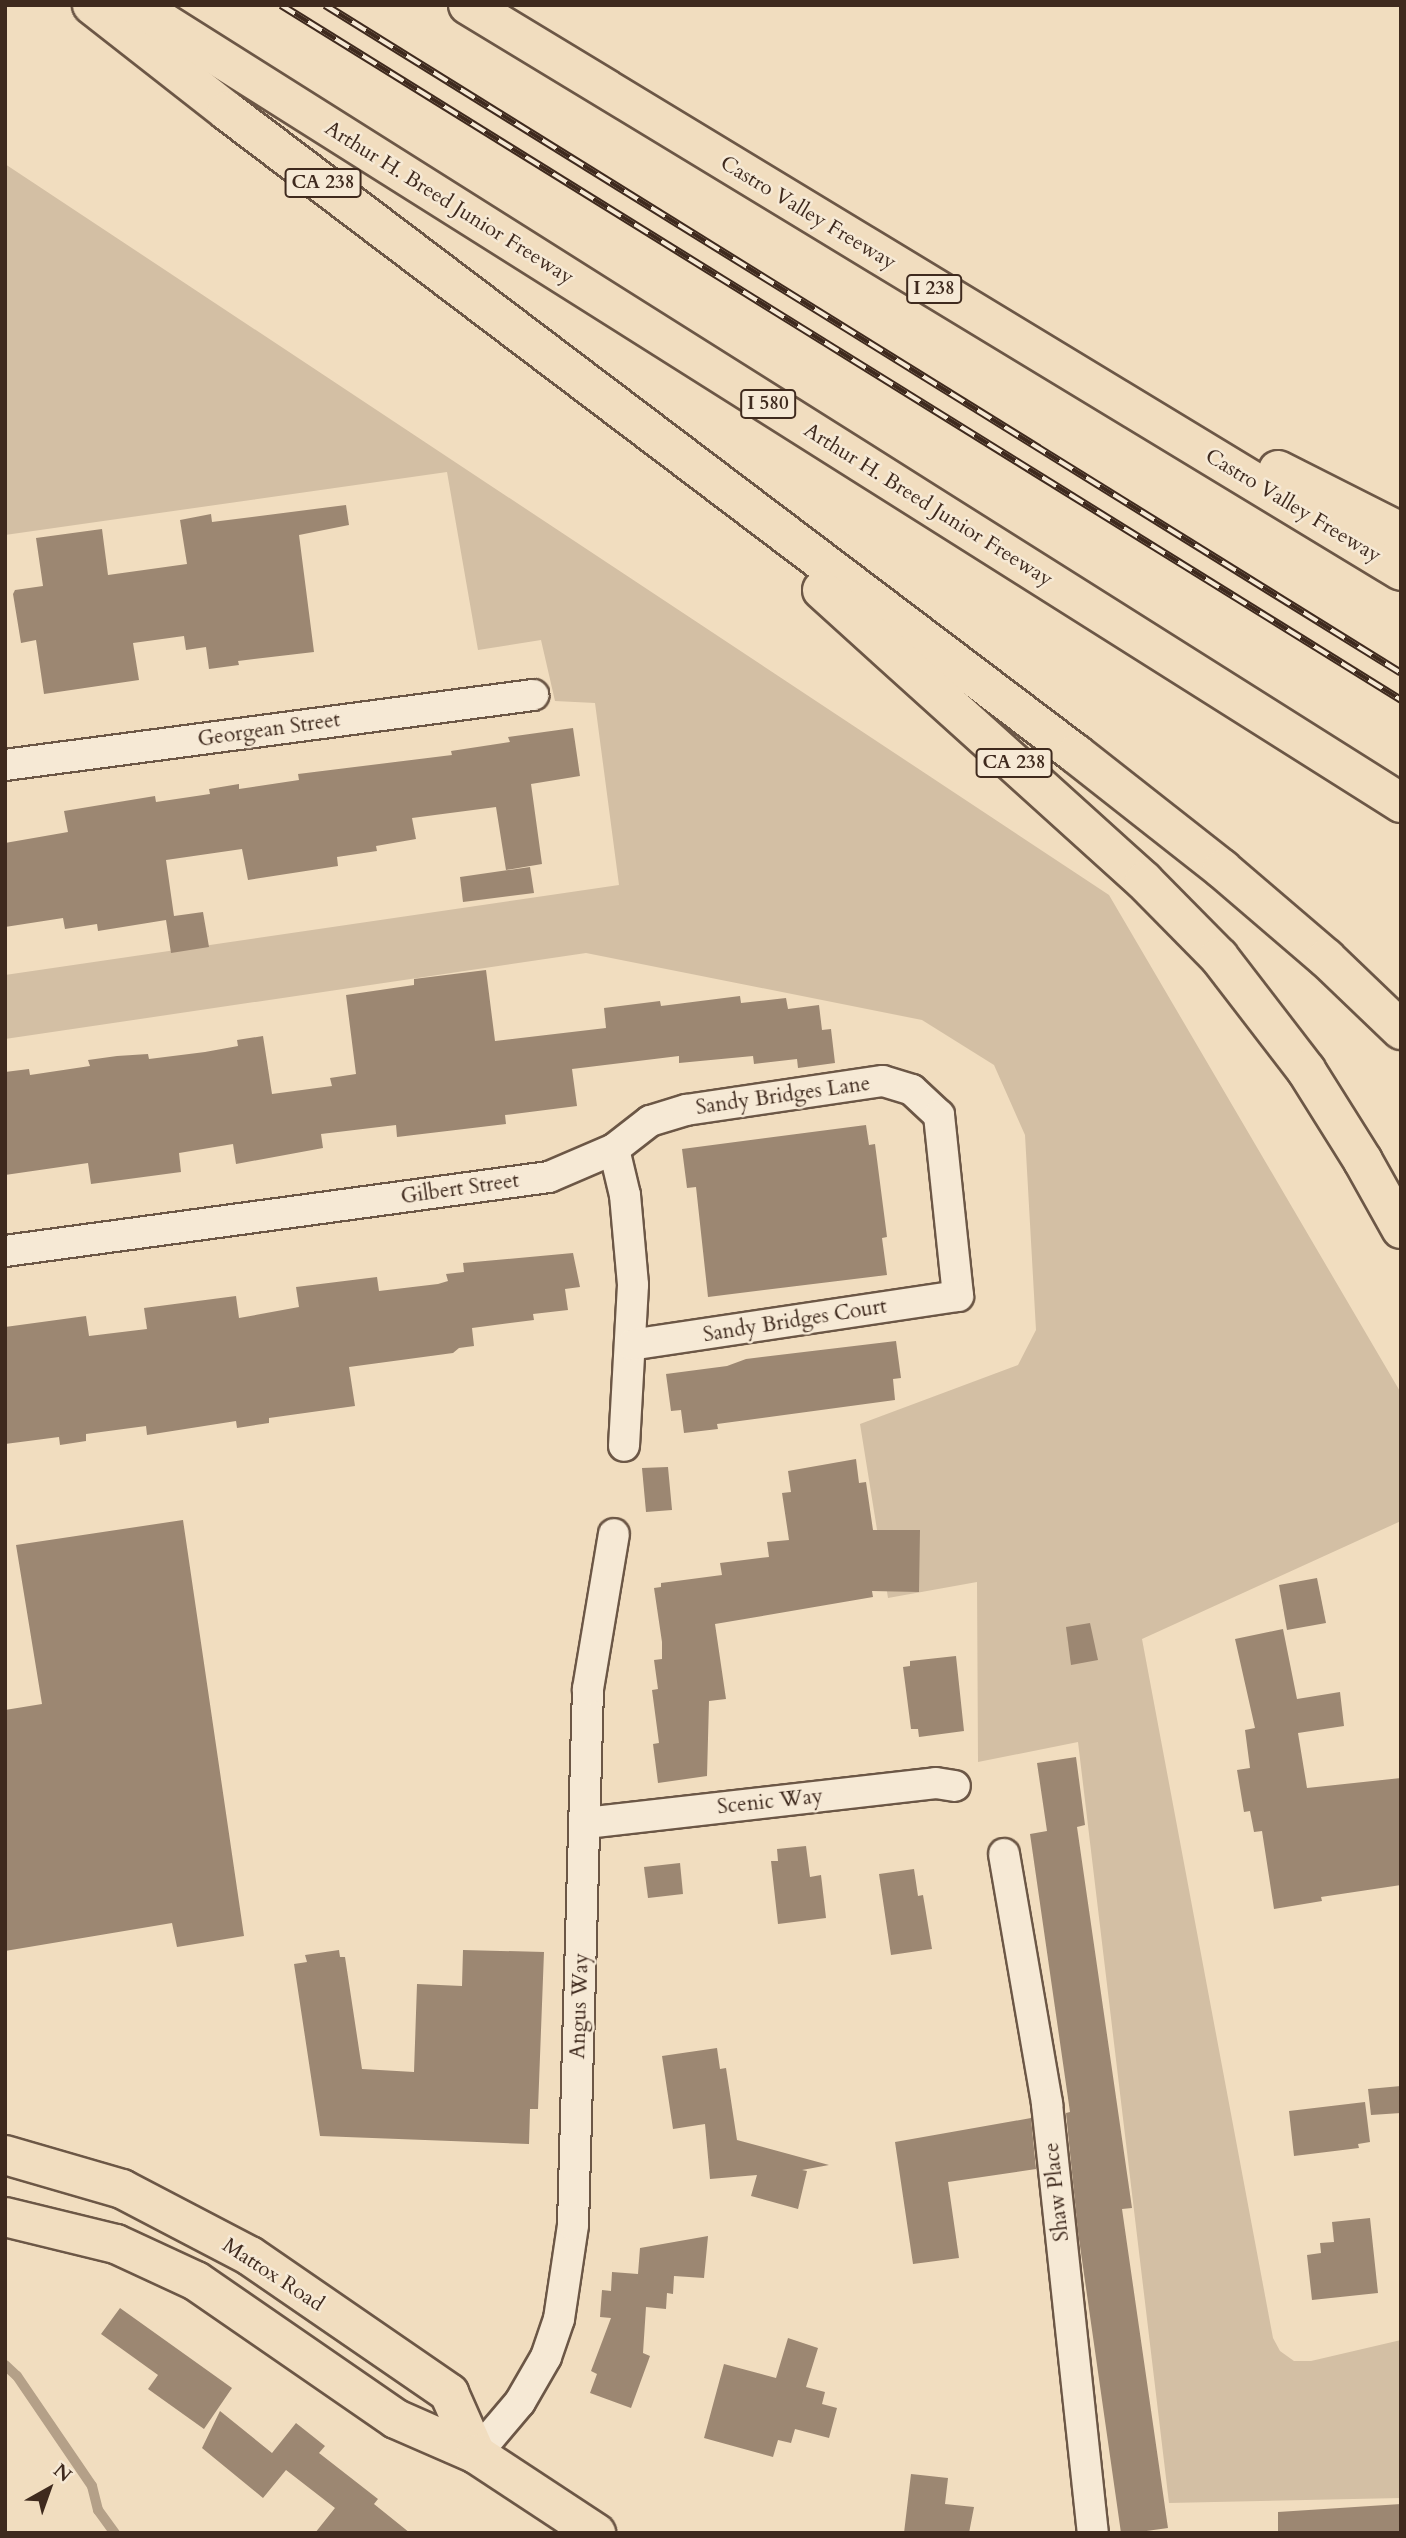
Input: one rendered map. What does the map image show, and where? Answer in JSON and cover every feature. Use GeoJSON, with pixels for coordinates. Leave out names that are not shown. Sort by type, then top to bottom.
{"type":"FeatureCollection","features":[{"type":"Feature","properties":{"kind":"main road","name":"CA 238"},"geometry":{"type":"LineString","coordinates":[[92,5],[556,359],[796,567],[1118,856],[1195,931],[1242,985],[1292,1050],[1345,1130],[1401,1229]]}},
{"type":"Feature","properties":{"kind":"main road","name":"Arthur H. Breed Junior Freeway"},"geometry":{"type":"LineString","coordinates":[[136,5],[1401,803]]}},
{"type":"Feature","properties":{"kind":"main road","name":"Castro Valley Freeway"},"geometry":{"type":"LineString","coordinates":[[468,5],[1401,571]]}},
{"type":"Feature","properties":{"kind":"main road"},"geometry":{"type":"LineString","coordinates":[[1002,331],[1401,532]]}},
{"type":"Feature","properties":{"kind":"main road"},"geometry":{"type":"LineString","coordinates":[[556,359],[1212,861],[1326,958],[1401,1030]]}},
{"type":"Feature","properties":{"kind":"main road","name":"Mattox Road"},"geometry":{"type":"LineString","coordinates":[[11,2158],[122,2189],[250,2256],[449,2393],[476,2454]]}},
{"type":"Feature","properties":{"kind":"main road"},"geometry":{"type":"LineString","coordinates":[[5,2217],[116,2244],[196,2281],[396,2419],[476,2454],[596,2533]]}},
{"type":"Feature","properties":{"kind":"street","name":"Georgean Street"},"geometry":{"type":"LineString","coordinates":[[5,765],[533,695]]}},
{"type":"Feature","properties":{"kind":"street","name":"Sandy Bridges Lane"},"geometry":{"type":"LineString","coordinates":[[614,1149],[650,1121],[686,1110],[883,1081],[912,1090],[939,1115],[958,1296]]}},
{"type":"Feature","properties":{"kind":"street","name":"Gilbert Street"},"geometry":{"type":"LineString","coordinates":[[5,1251],[549,1177],[614,1149]]}},
{"type":"Feature","properties":{"kind":"street"},"geometry":{"type":"LineString","coordinates":[[614,1149],[625,1195],[633,1285],[632,1345],[624,1446]]}},
{"type":"Feature","properties":{"kind":"street","name":"Sandy Bridges Court"},"geometry":{"type":"LineString","coordinates":[[632,1345],[958,1296]]}},
{"type":"Feature","properties":{"kind":"street","name":"Angus Way"},"geometry":{"type":"LineString","coordinates":[[476,2454],[520,2402],[545,2357],[559,2319],[574,2206],[588,1689],[614,1534]]}},
{"type":"Feature","properties":{"kind":"street","name":"Scenic Way"},"geometry":{"type":"LineString","coordinates":[[586,1823],[936,1783],[955,1786]]}},
{"type":"Feature","properties":{"kind":"street","name":"Shaw Place"},"geometry":{"type":"LineString","coordinates":[[1004,1854],[1047,2104],[1093,2533]]}},
{"type":"Feature","properties":{"kind":"shaded area"},"geometry":{"type":"Polygon","coordinates":[[[5,164],[1109,895],[1401,1393],[1401,1521],[1142,1639],[1273,2338],[1280,2351],[1294,2361],[1311,2361],[1401,2340],[1401,2498],[1169,2503],[1078,1742],[978,1762],[977,1582],[888,1598],[860,1424],[1018,1365],[1036,1330],[1025,1135],[994,1065],[922,1020],[586,953],[5,1039],[5,975],[619,885],[595,703],[555,701],[541,640],[478,650],[447,472],[5,535],[5,164]]]}},
{"type":"Feature","properties":{"kind":"building"},"geometry":{"type":"Polygon","coordinates":[[[346,505],[349,525],[299,535],[314,652],[238,661],[239,665],[209,669],[206,647],[186,650],[184,636],[133,643],[139,680],[44,694],[36,640],[21,643],[13,594],[15,590],[43,586],[36,538],[102,529],[108,575],[187,564],[180,520],[211,514],[212,522],[346,505]]]}},
{"type":"Feature","properties":{"kind":"building"},"geometry":{"type":"Polygon","coordinates":[[[573,728],[580,776],[531,784],[542,864],[506,870],[496,807],[412,818],[416,839],[376,846],[377,851],[337,857],[338,866],[248,880],[242,849],[166,860],[174,916],[203,912],[209,947],[171,953],[166,920],[98,931],[97,924],[65,929],[63,918],[5,927],[5,843],[68,832],[64,811],[155,796],[156,802],[210,794],[209,789],[239,784],[239,789],[299,780],[298,774],[452,755],[451,751],[510,742],[508,737],[573,728]]]}},
{"type":"Feature","properties":{"kind":"building"},"geometry":{"type":"Polygon","coordinates":[[[530,867],[534,893],[463,902],[460,877],[530,867]]]}},
{"type":"Feature","properties":{"kind":"building"},"geometry":{"type":"Polygon","coordinates":[[[486,970],[495,1041],[606,1028],[604,1008],[660,1001],[661,1006],[740,996],[741,1003],[786,998],[788,1009],[819,1005],[822,1030],[831,1029],[835,1063],[798,1068],[797,1059],[754,1064],[753,1056],[679,1063],[679,1056],[572,1069],[577,1106],[505,1115],[506,1124],[397,1137],[396,1125],[321,1134],[323,1148],[236,1164],[233,1144],[179,1153],[181,1172],[91,1184],[88,1163],[5,1175],[5,1072],[29,1069],[30,1075],[90,1066],[88,1060],[117,1056],[148,1054],[149,1059],[205,1052],[238,1046],[237,1040],[263,1036],[272,1094],[332,1086],[330,1078],[356,1074],[346,995],[414,985],[414,979],[486,970]]]}},
{"type":"Feature","properties":{"kind":"building"},"geometry":{"type":"Polygon","coordinates":[[[866,1125],[869,1145],[875,1144],[887,1237],[882,1238],[887,1275],[708,1297],[696,1187],[687,1188],[682,1149],[866,1125]]]}},
{"type":"Feature","properties":{"kind":"building"},"geometry":{"type":"Polygon","coordinates":[[[573,1253],[580,1287],[565,1289],[568,1310],[533,1314],[534,1320],[472,1328],[474,1346],[459,1348],[453,1353],[349,1367],[355,1406],[269,1418],[269,1423],[237,1428],[236,1421],[147,1435],[146,1426],[86,1434],[86,1441],[60,1445],[59,1437],[5,1444],[5,1327],[86,1316],[89,1336],[147,1329],[144,1308],[236,1296],[239,1318],[299,1307],[296,1287],[377,1277],[379,1291],[438,1284],[448,1281],[446,1274],[464,1272],[463,1263],[573,1253]]]}},
{"type":"Feature","properties":{"kind":"building"},"geometry":{"type":"Polygon","coordinates":[[[896,1341],[901,1378],[893,1379],[895,1400],[717,1424],[718,1429],[684,1433],[681,1410],[671,1411],[666,1374],[727,1366],[746,1359],[896,1341]]]}},
{"type":"Feature","properties":{"kind":"building"},"geometry":{"type":"Polygon","coordinates":[[[856,1459],[859,1483],[866,1482],[873,1530],[920,1530],[919,1592],[872,1591],[873,1597],[715,1624],[726,1699],[709,1701],[707,1776],[658,1783],[653,1744],[659,1743],[652,1690],[658,1689],[654,1660],[662,1659],[662,1642],[654,1588],[661,1587],[661,1583],[722,1575],[720,1563],[769,1557],[767,1542],[789,1540],[782,1493],[791,1492],[788,1471],[856,1459]]]}},
{"type":"Feature","properties":{"kind":"building"},"geometry":{"type":"Polygon","coordinates":[[[668,1467],[672,1510],[646,1512],[642,1468],[668,1467]]]}},
{"type":"Feature","properties":{"kind":"building"},"geometry":{"type":"Polygon","coordinates":[[[183,1520],[244,1936],[177,1947],[172,1923],[5,1951],[5,1710],[42,1704],[16,1545],[183,1520]]]}},
{"type":"Feature","properties":{"kind":"building"},"geometry":{"type":"Polygon","coordinates":[[[1317,1578],[1326,1623],[1287,1630],[1279,1585],[1317,1578]]]}},
{"type":"Feature","properties":{"kind":"building"},"geometry":{"type":"Polygon","coordinates":[[[1090,1623],[1098,1660],[1071,1665],[1066,1627],[1090,1623]]]}},
{"type":"Feature","properties":{"kind":"building"},"geometry":{"type":"Polygon","coordinates":[[[1283,1629],[1297,1699],[1340,1692],[1344,1726],[1298,1733],[1307,1788],[1401,1778],[1401,1885],[1321,1897],[1322,1901],[1274,1909],[1262,1831],[1254,1832],[1250,1811],[1244,1812],[1237,1770],[1250,1768],[1245,1730],[1255,1728],[1235,1639],[1283,1629]]]}},
{"type":"Feature","properties":{"kind":"building"},"geometry":{"type":"Polygon","coordinates":[[[956,1656],[964,1731],[919,1737],[918,1729],[911,1729],[903,1667],[910,1666],[910,1661],[956,1656]]]}},
{"type":"Feature","properties":{"kind":"building"},"geometry":{"type":"Polygon","coordinates":[[[1076,1757],[1085,1825],[1077,1827],[1132,2208],[1122,2209],[1168,2528],[1132,2533],[1121,2533],[1078,2232],[1066,2113],[1070,2112],[1030,1834],[1047,1831],[1037,1763],[1076,1757]]]}},
{"type":"Feature","properties":{"kind":"building"},"geometry":{"type":"Polygon","coordinates":[[[806,1846],[810,1877],[821,1875],[826,1918],[778,1924],[771,1861],[778,1861],[777,1849],[806,1846]]]}},
{"type":"Feature","properties":{"kind":"building"},"geometry":{"type":"Polygon","coordinates":[[[680,1863],[683,1894],[648,1898],[644,1867],[680,1863]]]}},
{"type":"Feature","properties":{"kind":"building"},"geometry":{"type":"Polygon","coordinates":[[[914,1869],[918,1896],[923,1895],[932,1949],[891,1955],[879,1874],[914,1869]]]}},
{"type":"Feature","properties":{"kind":"building"},"geometry":{"type":"Polygon","coordinates":[[[339,1950],[340,1957],[345,1957],[362,2069],[414,2072],[417,1984],[462,1986],[463,1950],[544,1952],[538,2109],[530,2109],[529,2144],[320,2136],[294,1964],[307,1962],[305,1955],[339,1950]]]}},
{"type":"Feature","properties":{"kind":"building"},"geometry":{"type":"Polygon","coordinates":[[[717,2048],[720,2069],[726,2068],[737,2140],[829,2165],[802,2170],[807,2171],[798,2209],[751,2196],[757,2175],[710,2179],[705,2124],[673,2129],[662,2056],[717,2048]]]}},
{"type":"Feature","properties":{"kind":"building"},"geometry":{"type":"Polygon","coordinates":[[[1401,2086],[1401,2113],[1371,2115],[1368,2089],[1401,2086]]]}},
{"type":"Feature","properties":{"kind":"building"},"geometry":{"type":"Polygon","coordinates":[[[1365,2102],[1370,2142],[1358,2144],[1359,2148],[1294,2156],[1289,2111],[1365,2102]]]}},
{"type":"Feature","properties":{"kind":"building"},"geometry":{"type":"Polygon","coordinates":[[[1031,2118],[1036,2169],[948,2182],[959,2258],[913,2264],[895,2142],[1031,2118]]]}},
{"type":"Feature","properties":{"kind":"building"},"geometry":{"type":"Polygon","coordinates":[[[1370,2218],[1378,2293],[1312,2300],[1307,2255],[1321,2253],[1320,2243],[1334,2242],[1332,2222],[1370,2218]]]}},
{"type":"Feature","properties":{"kind":"building"},"geometry":{"type":"Polygon","coordinates":[[[708,2236],[704,2278],[674,2276],[673,2294],[667,2293],[666,2309],[646,2307],[643,2353],[650,2356],[631,2408],[590,2393],[597,2374],[591,2371],[611,2318],[600,2317],[602,2290],[611,2291],[612,2272],[638,2274],[640,2248],[708,2236]]]}},
{"type":"Feature","properties":{"kind":"building"},"geometry":{"type":"Polygon","coordinates":[[[120,2308],[232,2388],[204,2429],[148,2389],[158,2375],[101,2334],[120,2308]]]}},
{"type":"Feature","properties":{"kind":"building"},"geometry":{"type":"Polygon","coordinates":[[[788,2338],[818,2348],[806,2387],[825,2392],[822,2404],[837,2408],[829,2438],[795,2429],[791,2443],[778,2440],[773,2457],[704,2438],[724,2364],[776,2378],[788,2338]]]}},
{"type":"Feature","properties":{"kind":"building"},"geometry":{"type":"Polygon","coordinates":[[[220,2411],[272,2453],[296,2423],[325,2446],[319,2453],[378,2499],[374,2504],[410,2533],[315,2533],[335,2508],[286,2470],[263,2498],[202,2448],[220,2411]]]}},
{"type":"Feature","properties":{"kind":"building"},"geometry":{"type":"Polygon","coordinates":[[[911,2474],[948,2478],[945,2504],[974,2507],[969,2533],[904,2533],[911,2474]]]}},
{"type":"Feature","properties":{"kind":"building"},"geometry":{"type":"Polygon","coordinates":[[[1401,2504],[1401,2533],[1278,2533],[1278,2512],[1401,2504]]]}},
{"type":"Feature","properties":{"kind":"waterway"},"geometry":{"type":"LineString","coordinates":[[5,2365],[17,2376],[92,2486],[98,2510],[115,2533]]}},
{"type":"Feature","properties":{"kind":"railway"},"geometry":{"type":"LineString","coordinates":[[281,5],[1401,700]]}},
{"type":"Feature","properties":{"kind":"railway"},"geometry":{"type":"LineString","coordinates":[[325,5],[1401,673]]}}]}
